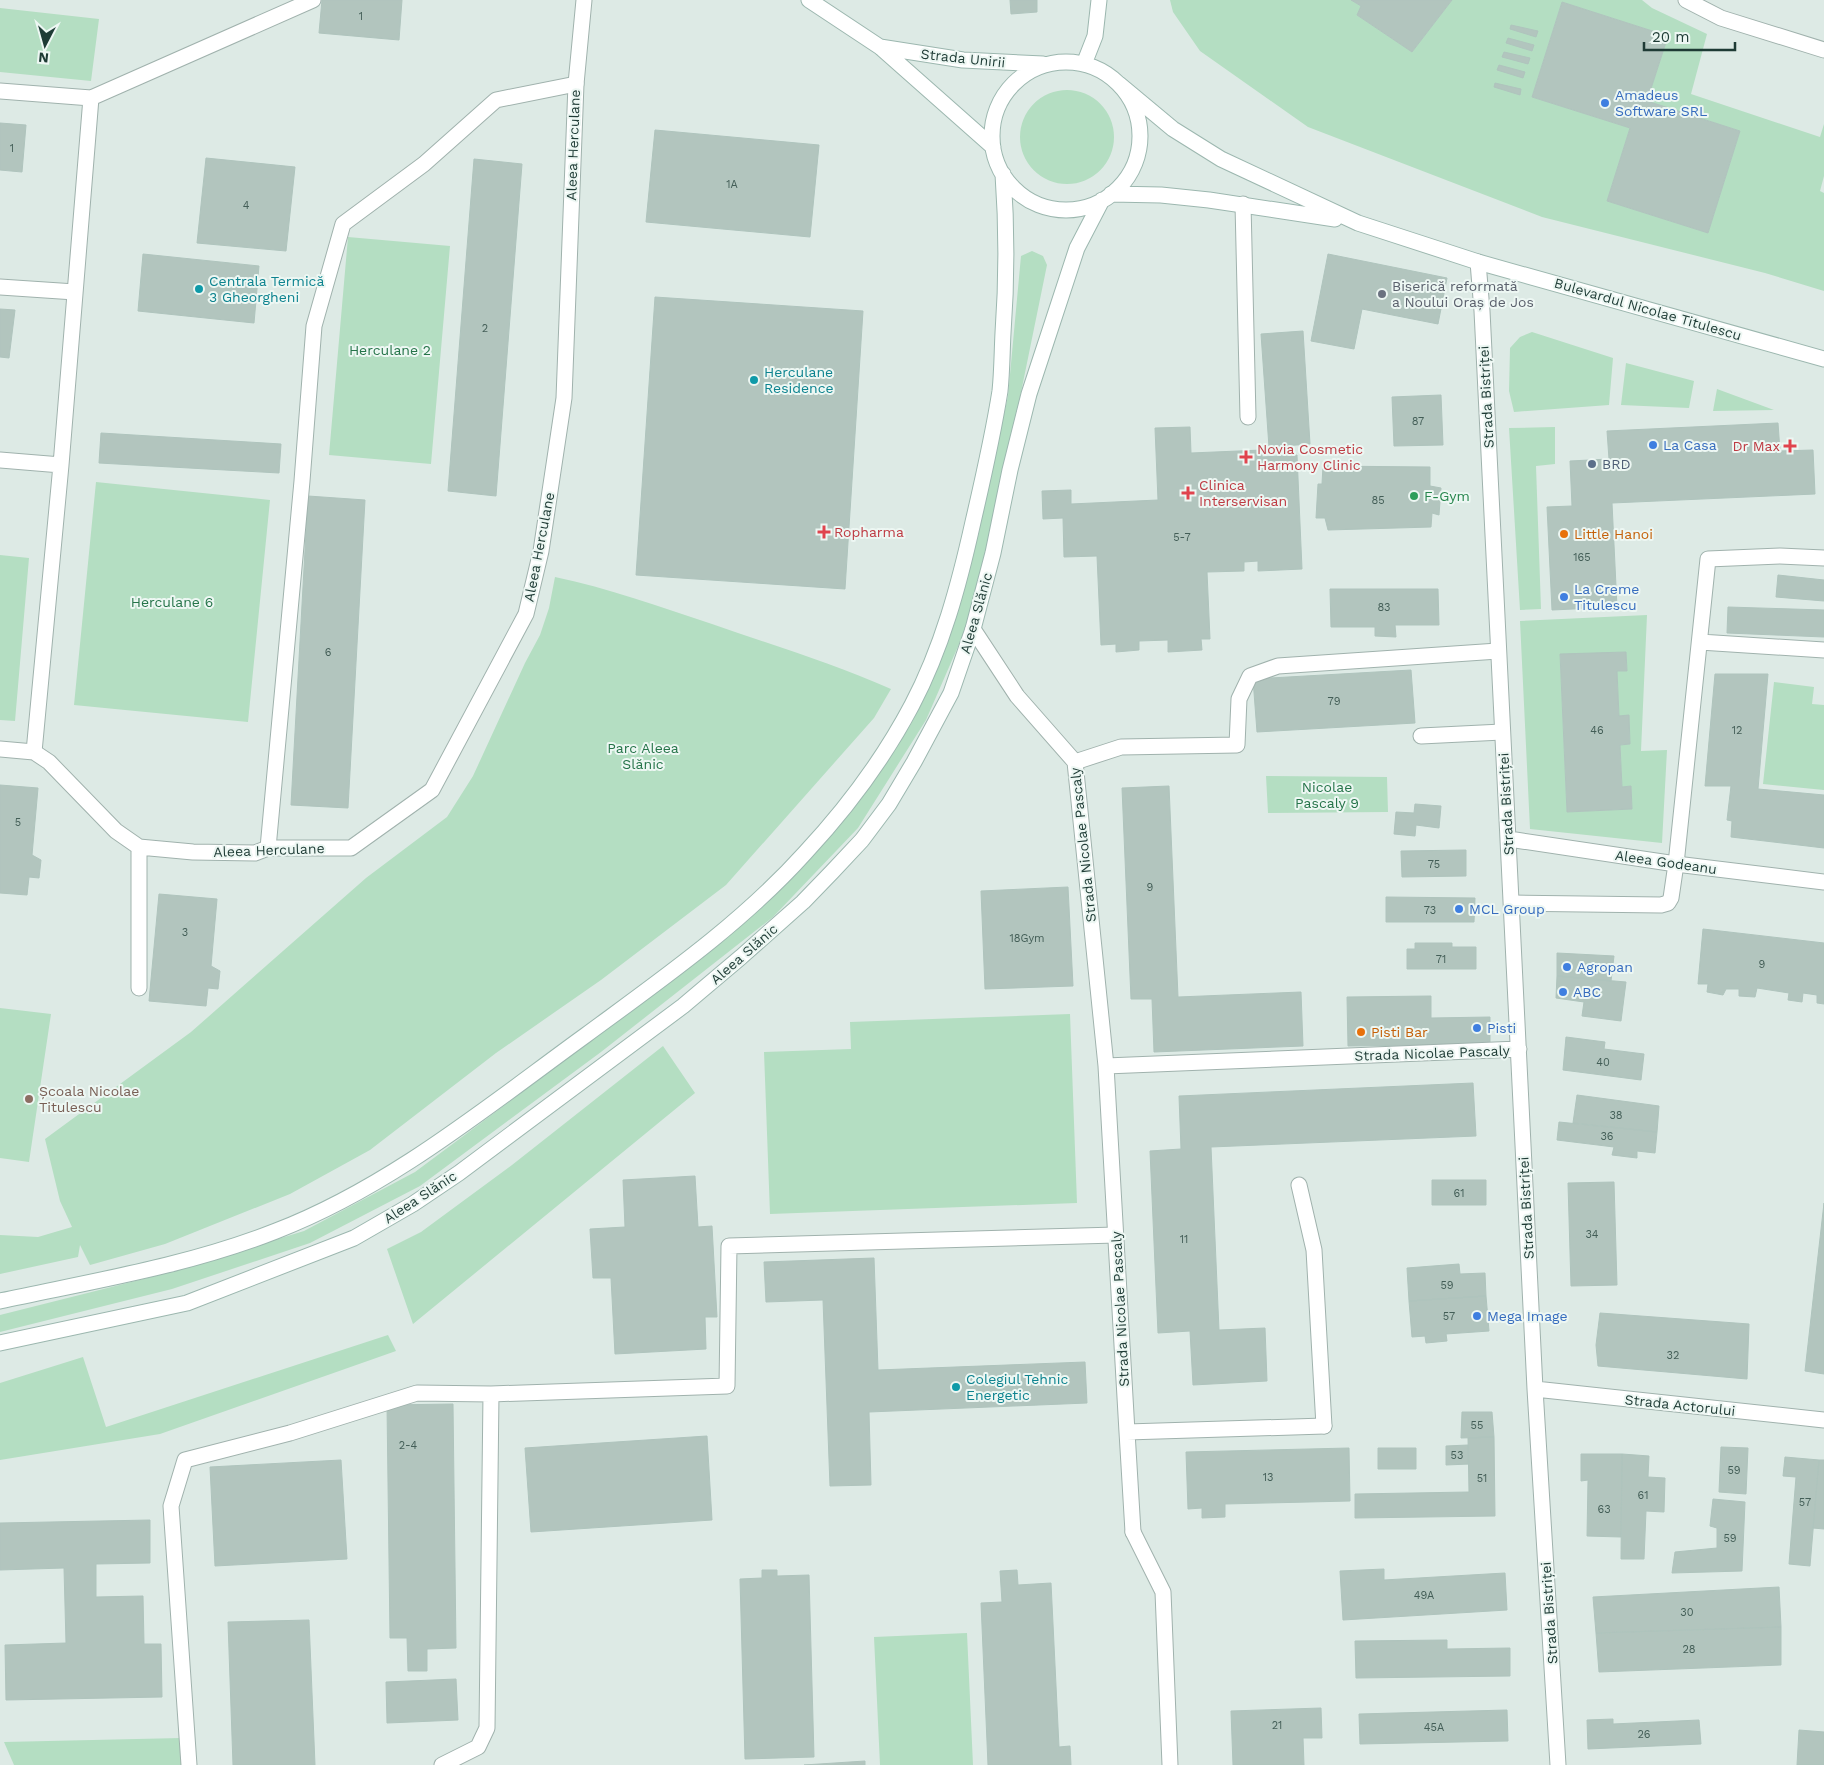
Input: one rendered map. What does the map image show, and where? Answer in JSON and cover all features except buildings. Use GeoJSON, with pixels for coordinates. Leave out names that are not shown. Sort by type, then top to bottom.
{"type":"FeatureCollection","features":[{"type":"Feature","properties":{"kind":"street"},"geometry":{"type":"LineString","coordinates":[[0,91],[91,98],[313,0]]}},
{"type":"Feature","properties":{"kind":"street","name":"Aleea Herculane"},"geometry":{"type":"LineString","coordinates":[[34,752],[49,762],[116,831],[140,847],[193,852],[256,853],[268,848],[350,848],[432,790],[526,614],[541,551],[564,398],[576,84],[584,0]]}},
{"type":"Feature","properties":{"kind":"street","name":"Strada Unirii"},"geometry":{"type":"LineString","coordinates":[[809,0],[880,47],[993,147]]}},
{"type":"Feature","properties":{"kind":"street"},"geometry":{"type":"LineString","coordinates":[[1084,64],[1095,36],[1099,0]]}},
{"type":"Feature","properties":{"kind":"street"},"geometry":{"type":"LineString","coordinates":[[1686,0],[1721,18],[1824,50]]}},
{"type":"Feature","properties":{"kind":"street","name":"Strada Unirii"},"geometry":{"type":"LineString","coordinates":[[880,47],[963,60],[1047,64]]}},
{"type":"Feature","properties":{"kind":"street"},"geometry":{"type":"LineString","coordinates":[[1059,62],[1084,64],[1103,71],[1126,92],[1138,119],[1139,149],[1132,169],[1126,179],[1106,197],[1081,208],[1070,209],[1045,206],[1015,190],[1003,174],[993,147],[992,127],[994,118],[997,108],[1008,90],[1025,74],[1047,64],[1059,62]]}},
{"type":"Feature","properties":{"kind":"street"},"geometry":{"type":"LineString","coordinates":[[268,848],[302,481],[314,326],[343,224],[424,164],[496,100],[576,84]]}},
{"type":"Feature","properties":{"kind":"street","name":"Bulevardul Nicolae Titulescu"},"geometry":{"type":"LineString","coordinates":[[1119,84],[1173,129],[1221,159],[1358,223],[1478,262],[1824,359]]}},
{"type":"Feature","properties":{"kind":"street"},"geometry":{"type":"LineString","coordinates":[[0,749],[34,752],[61,465],[91,98]]}},
{"type":"Feature","properties":{"kind":"street","name":"Aleea Slănic"},"geometry":{"type":"LineString","coordinates":[[0,1301],[186,1261],[275,1232],[354,1194],[444,1138],[674,971],[761,897],[803,856],[886,751],[912,705],[948,620],[968,546],[984,475],[1000,388],[1007,287],[1003,174]]}},
{"type":"Feature","properties":{"kind":"street","name":"Bulevardul Nicolae Titulescu"},"geometry":{"type":"LineString","coordinates":[[1106,197],[1161,195],[1243,204],[1358,223]]}},
{"type":"Feature","properties":{"kind":"street","name":"Aleea Slănic"},"geometry":{"type":"LineString","coordinates":[[0,1344],[187,1303],[354,1238],[413,1204],[459,1173],[683,1006],[803,902],[832,872],[862,840],[889,804],[951,693],[973,630],[993,553],[1010,470],[1029,394],[1077,248],[1106,197]]}},
{"type":"Feature","properties":{"kind":"street"},"geometry":{"type":"LineString","coordinates":[[1243,204],[1248,418]]}},
{"type":"Feature","properties":{"kind":"street","name":"Strada Bistriței"},"geometry":{"type":"LineString","coordinates":[[1478,262],[1509,839],[1535,1389],[1558,1765]]}},
{"type":"Feature","properties":{"kind":"street"},"geometry":{"type":"LineString","coordinates":[[0,287],[75,292]]}},
{"type":"Feature","properties":{"kind":"street"},"geometry":{"type":"LineString","coordinates":[[0,460],[61,465]]}},
{"type":"Feature","properties":{"kind":"street"},"geometry":{"type":"LineString","coordinates":[[1512,903],[1661,905],[1668,903],[1671,898],[1676,864],[1708,560],[1780,556],[1824,558]]}},
{"type":"Feature","properties":{"kind":"street","name":"Strada Nicolae Pascaly"},"geometry":{"type":"LineString","coordinates":[[973,630],[1017,696],[1075,762],[1106,1066],[1133,1532],[1163,1592],[1170,1765]]}},
{"type":"Feature","properties":{"kind":"street"},"geometry":{"type":"LineString","coordinates":[[1700,642],[1824,650]]}},
{"type":"Feature","properties":{"kind":"street"},"geometry":{"type":"LineString","coordinates":[[1075,762],[1121,747],[1237,745],[1239,699],[1250,676],[1278,666],[1498,651]]}},
{"type":"Feature","properties":{"kind":"street"},"geometry":{"type":"LineString","coordinates":[[1421,736],[1502,732]]}},
{"type":"Feature","properties":{"kind":"street","name":"Aleea Godeanu"},"geometry":{"type":"LineString","coordinates":[[1509,839],[1676,864],[1824,882]]}},
{"type":"Feature","properties":{"kind":"street"},"geometry":{"type":"LineString","coordinates":[[139,988],[140,847]]}},
{"type":"Feature","properties":{"kind":"street","name":"Strada Nicolae Pascaly"},"geometry":{"type":"LineString","coordinates":[[1106,1066],[1519,1049]]}},
{"type":"Feature","properties":{"kind":"street"},"geometry":{"type":"LineString","coordinates":[[1127,1432],[1324,1426],[1314,1250],[1299,1185]]}},
{"type":"Feature","properties":{"kind":"street"},"geometry":{"type":"LineString","coordinates":[[189,1765],[171,1506],[185,1460],[290,1433],[417,1393],[491,1394],[727,1386],[729,1246],[1116,1234]]}},
{"type":"Feature","properties":{"kind":"street","name":"Strada Actorului"},"geometry":{"type":"LineString","coordinates":[[1535,1389],[1824,1420]]}},
{"type":"Feature","properties":{"kind":"street"},"geometry":{"type":"LineString","coordinates":[[442,1765],[478,1747],[487,1728],[491,1394]]}},
{"type":"Feature","properties":{"kind":"green space"},"geometry":{"type":"Polygon","coordinates":[[[1170,0],[1351,0],[1361,6],[1357,15],[1412,52],[1452,0],[1642,0],[1652,8],[1707,34],[1691,94],[1820,137],[1824,124],[1824,176],[1820,191],[1824,193],[1824,291],[1765,273],[1542,217],[1308,127],[1200,51],[1173,12],[1170,0]],[[1562,2],[1532,97],[1630,128],[1607,201],[1708,233],[1740,131],[1647,101],[1668,36],[1562,2]]]}},
{"type":"Feature","properties":{"kind":"green space"},"geometry":{"type":"Polygon","coordinates":[[[0,8],[99,19],[91,81],[0,72],[0,8]]]}},
{"type":"Feature","properties":{"kind":"green space"},"geometry":{"type":"Polygon","coordinates":[[[1067,90],[1085,93],[1100,104],[1111,119],[1114,137],[1111,155],[1100,170],[1085,181],[1067,184],[1049,181],[1034,170],[1023,155],[1020,137],[1023,119],[1034,104],[1049,93],[1067,90]]]}},
{"type":"Feature","properties":{"kind":"green space","name":"Herculane 2"},"geometry":{"type":"Polygon","coordinates":[[[348,237],[450,246],[431,464],[329,455],[348,237]]]}},
{"type":"Feature","properties":{"kind":"green space"},"geometry":{"type":"Polygon","coordinates":[[[1032,251],[1043,256],[1047,265],[991,539],[963,635],[926,720],[858,828],[773,917],[601,1052],[420,1186],[310,1243],[172,1289],[0,1332],[0,1315],[167,1273],[304,1231],[415,1172],[592,1040],[763,906],[844,820],[913,716],[952,629],[978,536],[1008,396],[1021,256],[1032,251]]]}},
{"type":"Feature","properties":{"kind":"green space"},"geometry":{"type":"Polygon","coordinates":[[[1532,332],[1613,358],[1609,405],[1514,412],[1509,391],[1510,348],[1520,337],[1532,332]]]}},
{"type":"Feature","properties":{"kind":"green space"},"geometry":{"type":"Polygon","coordinates":[[[1626,363],[1694,381],[1689,408],[1621,405],[1626,363]]]}},
{"type":"Feature","properties":{"kind":"green space"},"geometry":{"type":"Polygon","coordinates":[[[1717,389],[1774,410],[1713,411],[1717,389]]]}},
{"type":"Feature","properties":{"kind":"green space"},"geometry":{"type":"Polygon","coordinates":[[[1555,427],[1555,464],[1536,466],[1541,609],[1520,610],[1509,428],[1555,427]]]}},
{"type":"Feature","properties":{"kind":"green space","name":"Herculane 6"},"geometry":{"type":"Polygon","coordinates":[[[96,482],[270,500],[248,722],[74,705],[96,482]]]}},
{"type":"Feature","properties":{"kind":"green space"},"geometry":{"type":"Polygon","coordinates":[[[0,555],[29,558],[15,721],[0,720],[0,555]]]}},
{"type":"Feature","properties":{"kind":"green space","name":"Parc Aleea Slănic"},"geometry":{"type":"Polygon","coordinates":[[[555,577],[614,592],[712,624],[825,663],[891,689],[874,718],[726,885],[601,980],[496,1053],[370,1150],[290,1194],[165,1244],[90,1265],[80,1245],[78,1257],[0,1274],[0,1235],[38,1237],[72,1227],[60,1201],[45,1139],[191,1032],[366,878],[447,817],[473,776],[525,663],[540,635],[549,608],[555,577]]]}},
{"type":"Feature","properties":{"kind":"green space"},"geometry":{"type":"Polygon","coordinates":[[[1647,615],[1641,751],[1667,750],[1662,843],[1530,829],[1520,621],[1647,615]],[[1626,652],[1560,655],[1567,812],[1632,809],[1631,786],[1622,787],[1620,745],[1630,744],[1629,716],[1619,716],[1617,671],[1627,670],[1626,652]]]}},
{"type":"Feature","properties":{"kind":"green space"},"geometry":{"type":"Polygon","coordinates":[[[1774,682],[1814,687],[1812,704],[1824,705],[1824,790],[1763,784],[1774,682]]]}},
{"type":"Feature","properties":{"kind":"green space","name":"Nicolae Pascaly 9"},"geometry":{"type":"Polygon","coordinates":[[[1266,776],[1387,777],[1388,812],[1268,813],[1266,776]]]}},
{"type":"Feature","properties":{"kind":"green space"},"geometry":{"type":"Polygon","coordinates":[[[0,1008],[51,1014],[29,1162],[0,1158],[0,1008]]]}},
{"type":"Feature","properties":{"kind":"green space"},"geometry":{"type":"Polygon","coordinates":[[[1070,1014],[1077,1203],[770,1214],[764,1052],[851,1049],[850,1022],[1070,1014]]]}},
{"type":"Feature","properties":{"kind":"green space"},"geometry":{"type":"Polygon","coordinates":[[[663,1046],[695,1093],[413,1324],[387,1249],[421,1232],[512,1165],[663,1046]]]}},
{"type":"Feature","properties":{"kind":"green space"},"geometry":{"type":"Polygon","coordinates":[[[388,1335],[396,1351],[160,1434],[0,1460],[0,1383],[83,1357],[106,1427],[388,1335]]]}},
{"type":"Feature","properties":{"kind":"green space"},"geometry":{"type":"Polygon","coordinates":[[[967,1633],[973,1765],[880,1765],[874,1637],[967,1633]]]}},
{"type":"Feature","properties":{"kind":"green space"},"geometry":{"type":"Polygon","coordinates":[[[181,1738],[182,1765],[14,1765],[4,1742],[181,1738]]]}},
{"type":"Feature","properties":{"kind":"place","name":"Amadeus Software SRL"},"geometry":{"type":"Point","coordinates":[1605,103]}},
{"type":"Feature","properties":{"kind":"place","name":"Centrala Termică 3 Gheorgheni"},"geometry":{"type":"Point","coordinates":[199,289]}},
{"type":"Feature","properties":{"kind":"place","name":"Biserică reformată a Noului Oraș de Jos"},"geometry":{"type":"Point","coordinates":[1382,294]}},
{"type":"Feature","properties":{"kind":"place","name":"Herculane Residence"},"geometry":{"type":"Point","coordinates":[754,380]}},
{"type":"Feature","properties":{"kind":"place","name":"La Casa"},"geometry":{"type":"Point","coordinates":[1653,445]}},
{"type":"Feature","properties":{"kind":"place","name":"Dr Max"},"geometry":{"type":"Point","coordinates":[1790,446]}},
{"type":"Feature","properties":{"kind":"place","name":"Novia Cosmetic Harmony Clinic"},"geometry":{"type":"Point","coordinates":[1246,457]}},
{"type":"Feature","properties":{"kind":"place","name":"BRD"},"geometry":{"type":"Point","coordinates":[1592,464]}},
{"type":"Feature","properties":{"kind":"place","name":"Clinica Interservisan"},"geometry":{"type":"Point","coordinates":[1188,493]}},
{"type":"Feature","properties":{"kind":"place","name":"F-Gym"},"geometry":{"type":"Point","coordinates":[1414,496]}},
{"type":"Feature","properties":{"kind":"place","name":"Ropharma"},"geometry":{"type":"Point","coordinates":[824,532]}},
{"type":"Feature","properties":{"kind":"place","name":"Little Hanoi"},"geometry":{"type":"Point","coordinates":[1564,534]}},
{"type":"Feature","properties":{"kind":"place","name":"La Creme Titulescu"},"geometry":{"type":"Point","coordinates":[1564,597]}},
{"type":"Feature","properties":{"kind":"place","name":"MCL Group"},"geometry":{"type":"Point","coordinates":[1459,909]}},
{"type":"Feature","properties":{"kind":"place","name":"Agropan"},"geometry":{"type":"Point","coordinates":[1567,967]}},
{"type":"Feature","properties":{"kind":"place","name":"ABC"},"geometry":{"type":"Point","coordinates":[1563,992]}},
{"type":"Feature","properties":{"kind":"place","name":"Pisti"},"geometry":{"type":"Point","coordinates":[1477,1028]}},
{"type":"Feature","properties":{"kind":"place","name":"Pisti Bar"},"geometry":{"type":"Point","coordinates":[1361,1032]}},
{"type":"Feature","properties":{"kind":"place","name":"Școala Nicolae Titulescu"},"geometry":{"type":"Point","coordinates":[29,1099]}},
{"type":"Feature","properties":{"kind":"place","name":"Mega Image"},"geometry":{"type":"Point","coordinates":[1477,1316]}},
{"type":"Feature","properties":{"kind":"place","name":"Colegiul Tehnic Energetic"},"geometry":{"type":"Point","coordinates":[956,1387]}}]}
